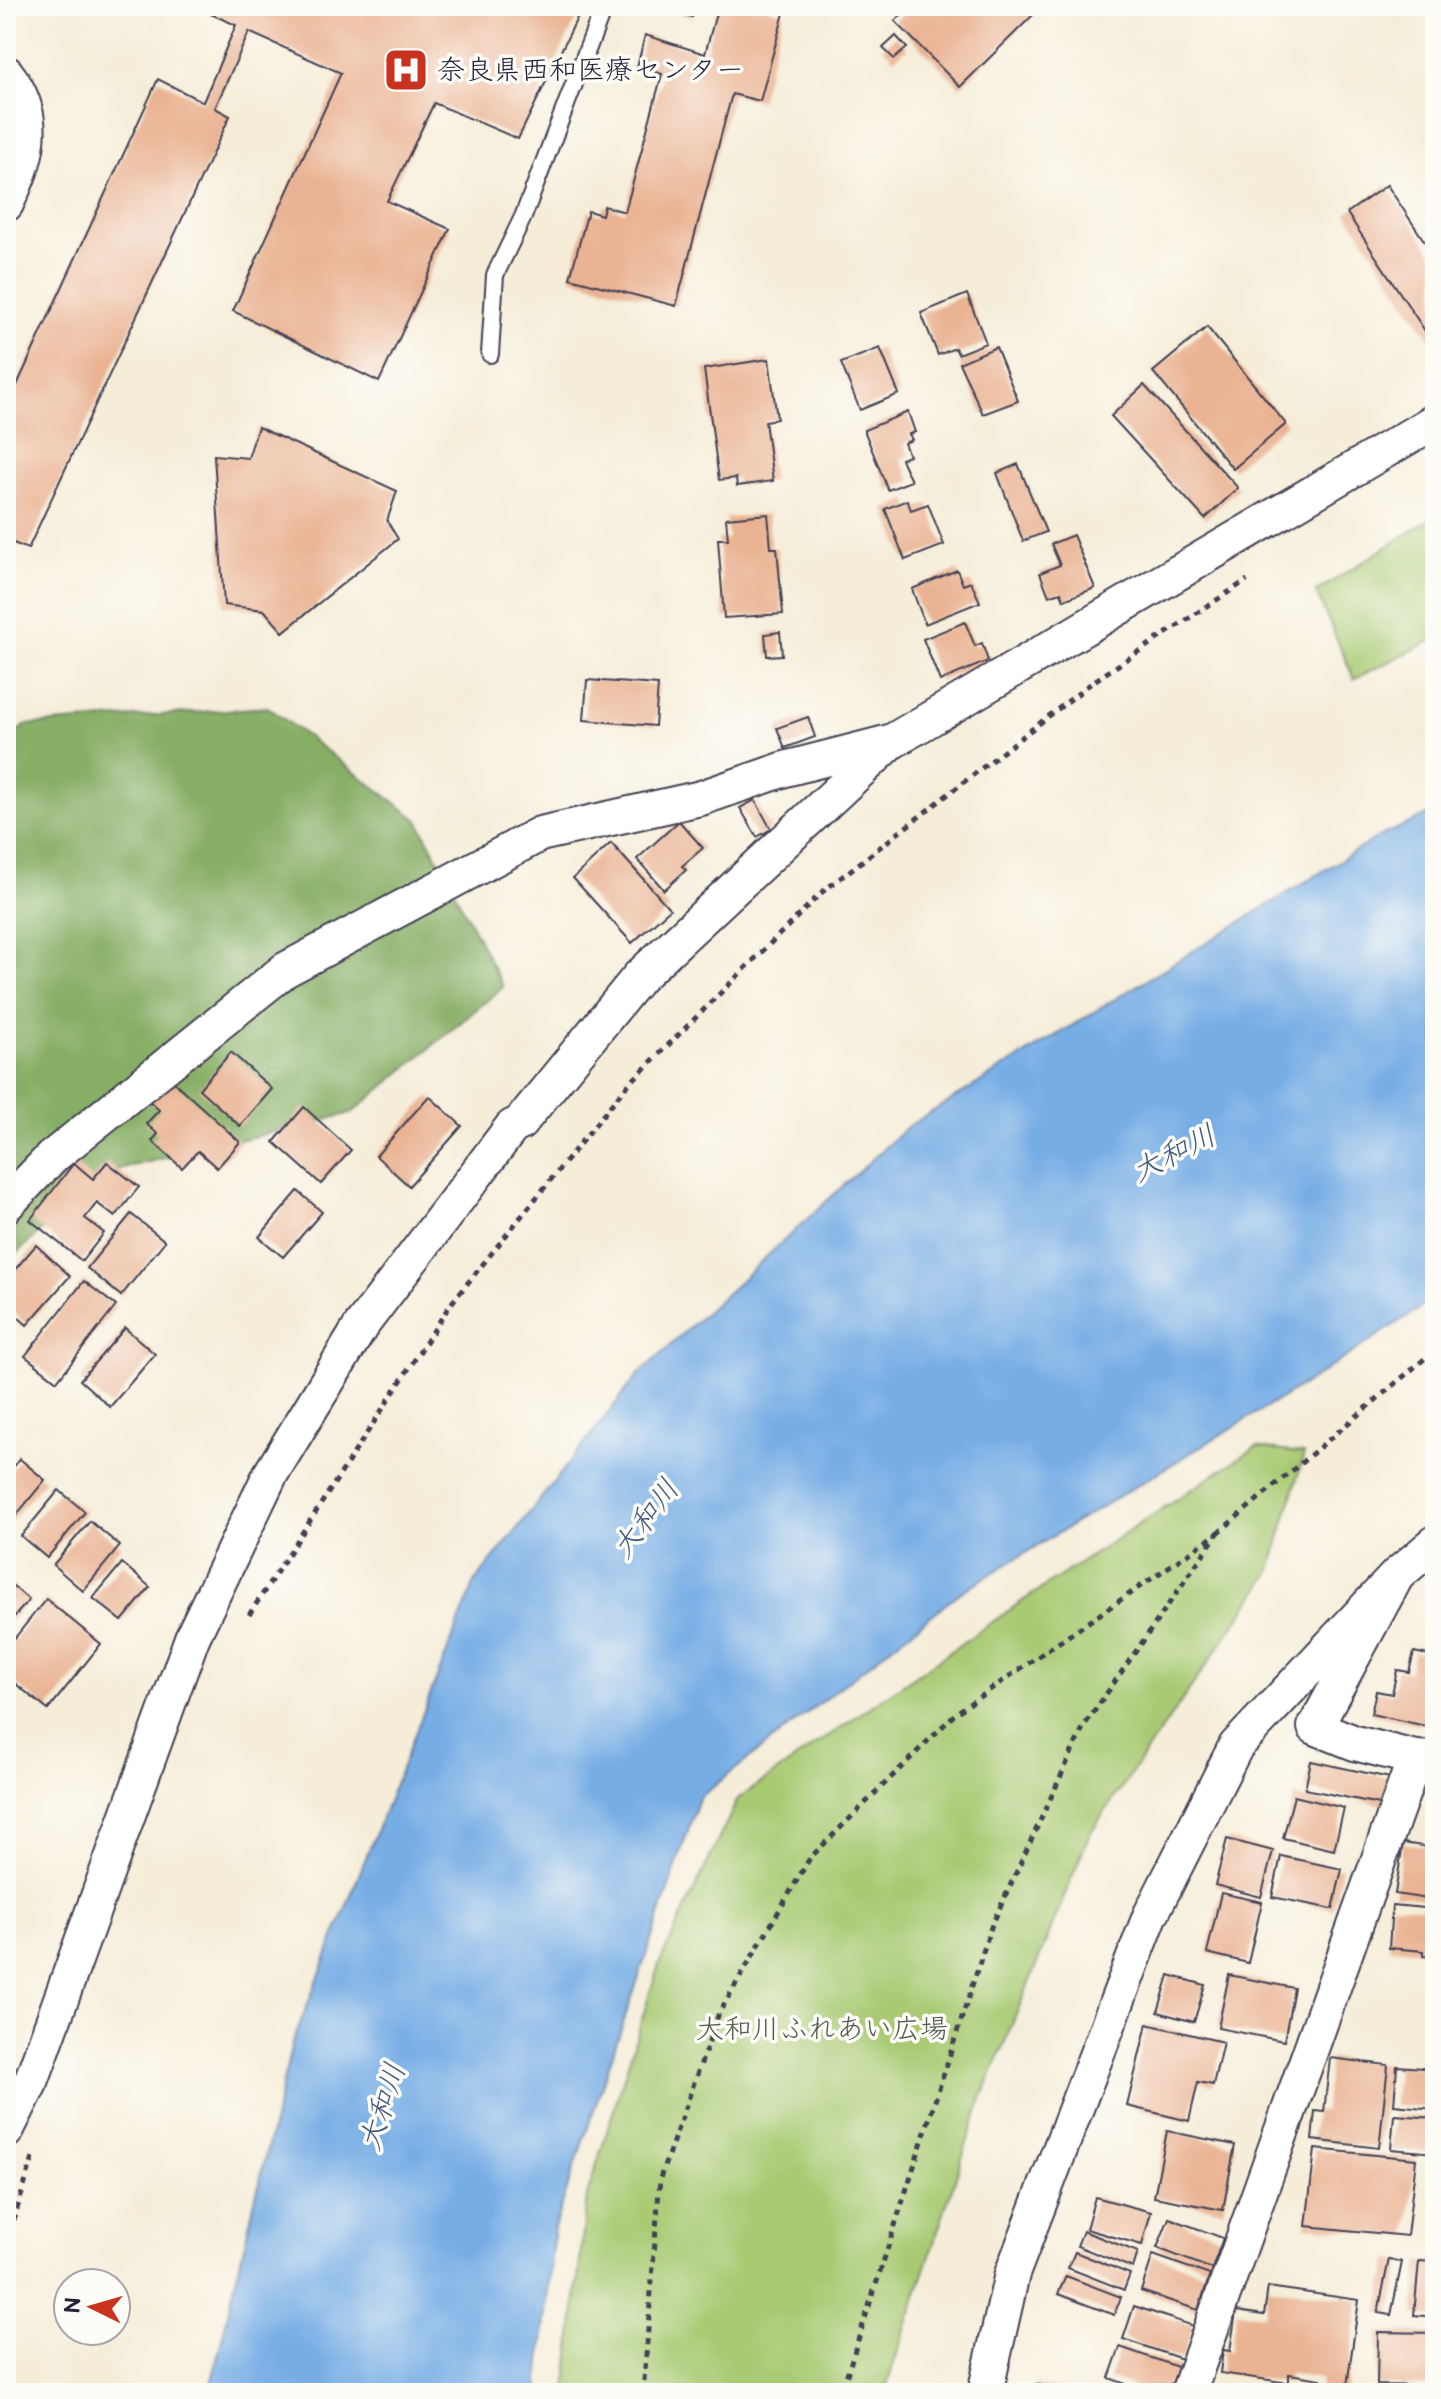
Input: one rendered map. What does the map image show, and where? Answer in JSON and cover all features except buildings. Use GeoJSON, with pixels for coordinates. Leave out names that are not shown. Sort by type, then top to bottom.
{"type":"FeatureCollection","features":[{"type":"Feature","properties":{"kind":"street"},"geometry":{"type":"LineString","coordinates":[[6,73],[24,108],[30,136],[26,163],[6,204]]}},
{"type":"Feature","properties":{"kind":"street"},"geometry":{"type":"LineString","coordinates":[[6,2131],[32,2079],[192,1638],[270,1475],[361,1326],[512,1127],[520,1123],[639,977],[891,742],[1435,421]]}},
{"type":"Feature","properties":{"kind":"street"},"geometry":{"type":"LineString","coordinates":[[6,1205],[51,1158],[285,970],[540,834],[701,798],[785,769],[891,742]]}},
{"type":"Feature","properties":{"kind":"street"},"geometry":{"type":"LineString","coordinates":[[985,2393],[1012,2274],[1150,1916],[1236,1746],[1397,1575],[1435,1543]]}},
{"type":"Feature","properties":{"kind":"street"},"geometry":{"type":"LineString","coordinates":[[1188,2393],[1425,1759],[1355,1743],[1315,1727],[1397,1575]]}},
{"type":"Feature","properties":{"kind":"lane"},"geometry":{"type":"LineString","coordinates":[[490,354],[495,275],[529,203],[604,6]]}},
{"type":"Feature","properties":{"kind":"path"},"geometry":{"type":"LineString","coordinates":[[248,1617],[450,1305],[623,1090],[821,893],[1094,681],[1251,578]]}},
{"type":"Feature","properties":{"kind":"path"},"geometry":{"type":"LineString","coordinates":[[643,2393],[660,2178],[719,2013],[810,1858],[956,1713],[1218,1533],[1435,1350]]}},
{"type":"Feature","properties":{"kind":"path"},"geometry":{"type":"LineString","coordinates":[[841,2393],[991,1927],[1084,1726],[1218,1533]]}},
{"type":"Feature","properties":{"kind":"path"},"geometry":{"type":"LineString","coordinates":[[6,2244],[34,2154]]}},
{"type":"Feature","properties":{"kind":"green space"},"geometry":{"type":"Polygon","coordinates":[[[1435,516],[1435,639],[1354,679],[1316,592],[1435,516]]]}},
{"type":"Feature","properties":{"kind":"green space"},"geometry":{"type":"Polygon","coordinates":[[[268,707],[418,820],[503,987],[352,1113],[107,1172],[6,1263],[6,740],[26,725],[268,707]]]}},
{"type":"Feature","properties":{"kind":"green space","name":"大和川ふれあい広場"},"geometry":{"type":"Polygon","coordinates":[[[1256,1447],[1304,1454],[1270,1573],[1090,1833],[982,2098],[884,2393],[566,2393],[587,2196],[659,1964],[738,1799],[1024,1600],[1256,1447]]]}},
{"type":"Feature","properties":{"kind":"water","name":"大和川"},"geometry":{"type":"Polygon","coordinates":[[[1435,812],[1435,1298],[1311,1380],[961,1592],[699,1798],[554,2228],[538,2393],[209,2393],[292,2044],[475,1582],[639,1374],[907,1127],[1380,836],[1435,812]]]}},
{"type":"Feature","properties":{"kind":"place","name":"奈良県西和医療センター"},"geometry":{"type":"Point","coordinates":[406,70]}}]}
